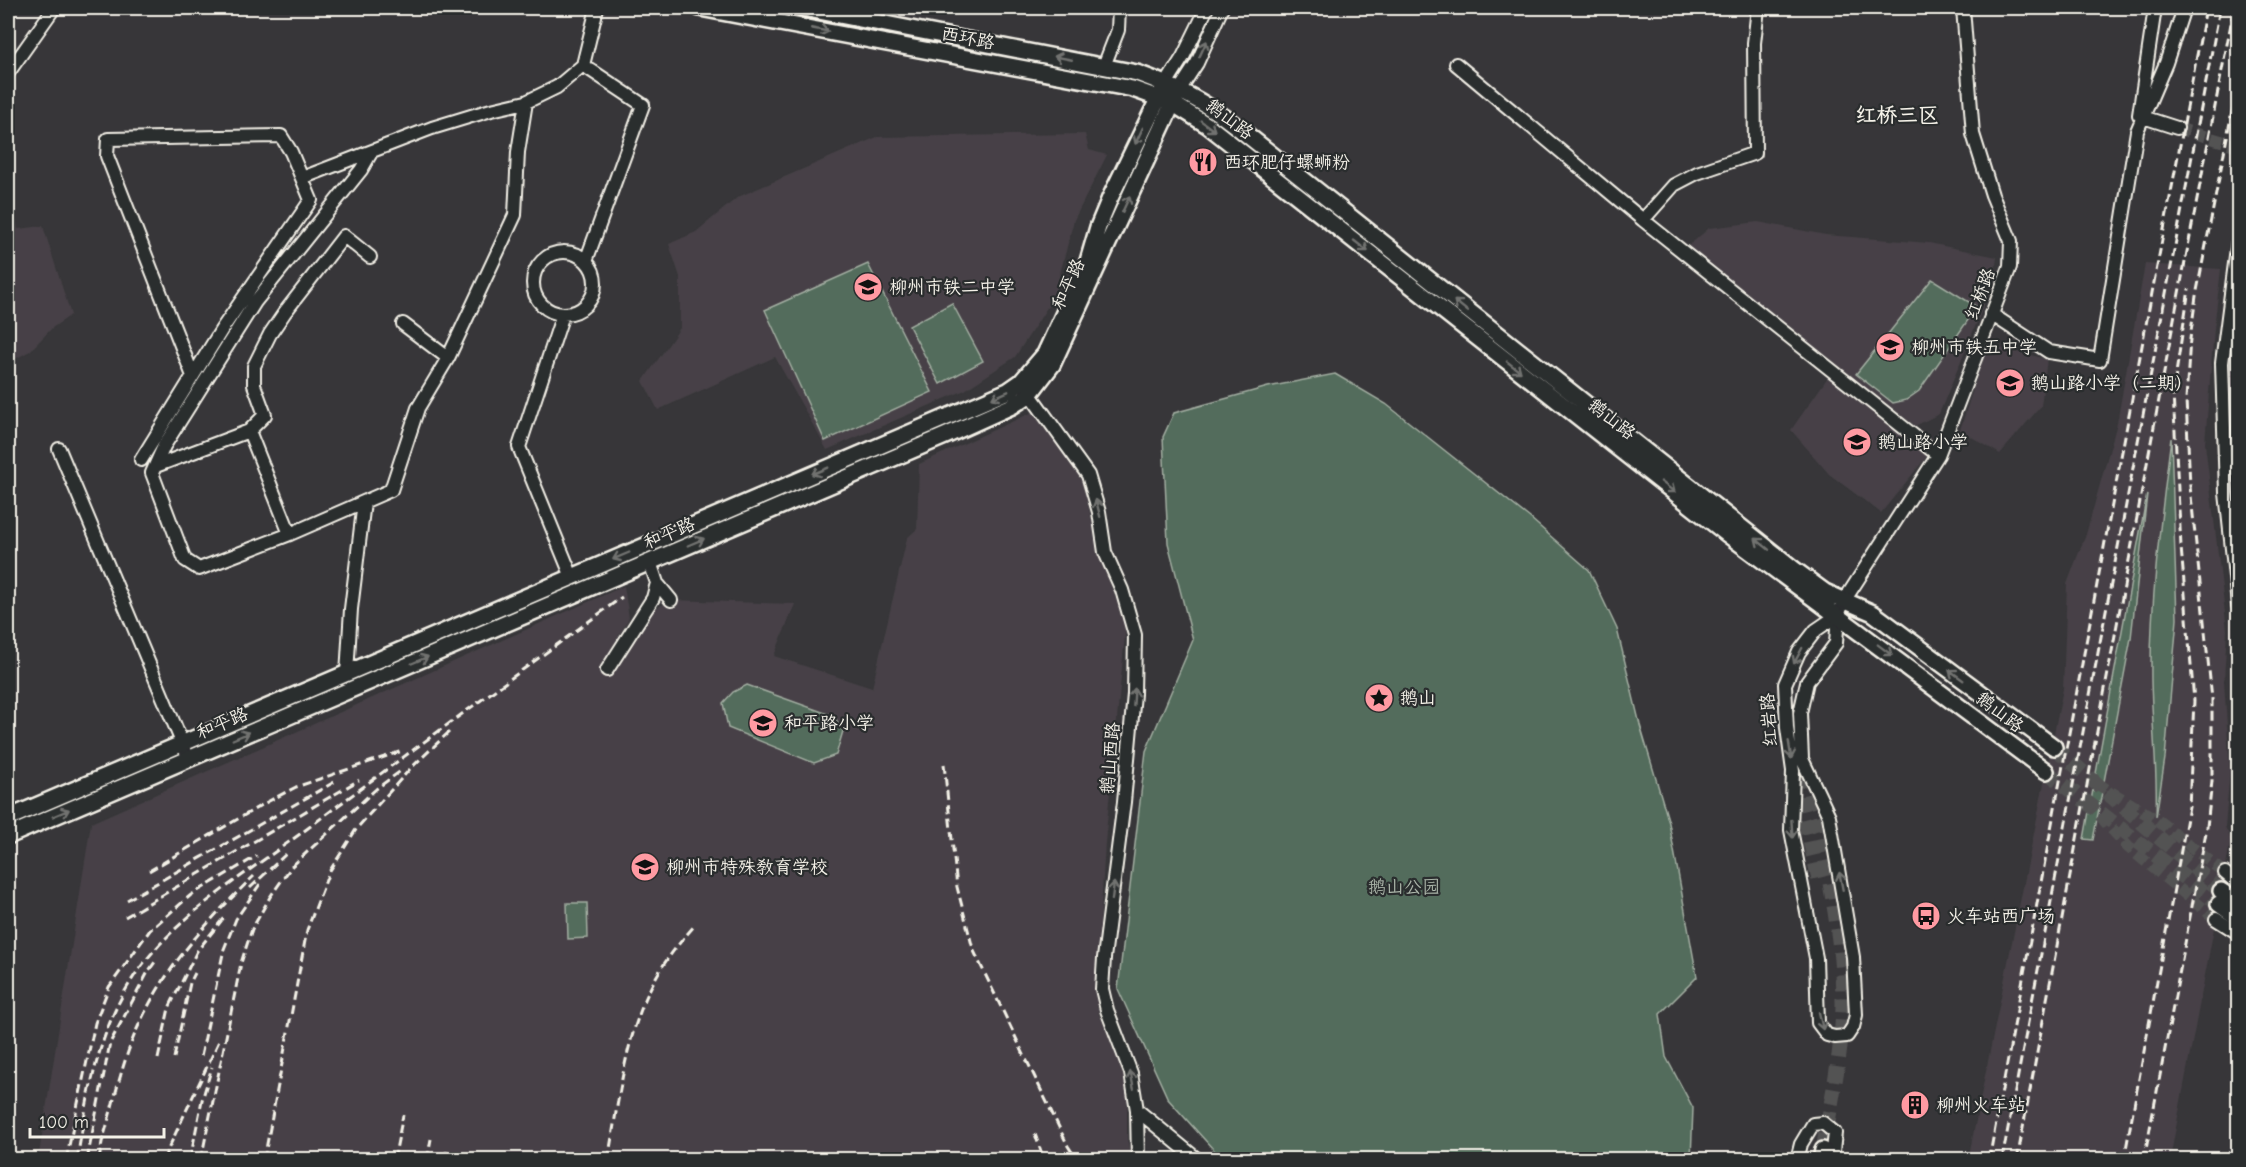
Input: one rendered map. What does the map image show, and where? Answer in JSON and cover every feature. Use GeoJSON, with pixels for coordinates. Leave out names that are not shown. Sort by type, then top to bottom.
{"type":"FeatureCollection","features":[{"type":"Feature","properties":{"kind":"main road","name":"西环路"},"geometry":{"type":"LineString","coordinates":[[700,8],[1133,89],[1164,100]]}},
{"type":"Feature","properties":{"kind":"main road","name":"西环路"},"geometry":{"type":"LineString","coordinates":[[803,8],[1137,73],[1173,87]]}},
{"type":"Feature","properties":{"kind":"main road","name":"和平路"},"geometry":{"type":"LineString","coordinates":[[8,818],[186,751],[650,562],[1012,406],[1045,354],[1089,261],[1102,217],[1173,87]]}},
{"type":"Feature","properties":{"kind":"main road","name":"鹅山路"},"geometry":{"type":"LineString","coordinates":[[1173,87],[1216,110],[1825,592],[1841,608],[1873,614],[2054,747]]}},
{"type":"Feature","properties":{"kind":"main road","name":"鹅山路"},"geometry":{"type":"LineString","coordinates":[[1164,100],[1206,125],[1727,534],[1841,608],[2046,771]]}},
{"type":"Feature","properties":{"kind":"main road","name":"和平路"},"geometry":{"type":"LineString","coordinates":[[8,836],[347,674],[998,396],[1025,388]]}},
{"type":"Feature","properties":{"kind":"main road"},"geometry":{"type":"LineString","coordinates":[[2219,905],[2238,902]]}},
{"type":"Feature","properties":{"kind":"main road"},"geometry":{"type":"LineString","coordinates":[[2219,905],[2238,918]]}},
{"type":"Feature","properties":{"kind":"street"},"geometry":{"type":"LineString","coordinates":[[8,73],[54,8]]}},
{"type":"Feature","properties":{"kind":"street"},"geometry":{"type":"LineString","coordinates":[[302,178],[441,125],[526,102],[557,87],[583,64],[597,8]]}},
{"type":"Feature","properties":{"kind":"street"},"geometry":{"type":"LineString","coordinates":[[1104,66],[1118,30],[1119,8]]}},
{"type":"Feature","properties":{"kind":"street"},"geometry":{"type":"LineString","coordinates":[[1173,87],[1183,57],[1207,8]]}},
{"type":"Feature","properties":{"kind":"street"},"geometry":{"type":"LineString","coordinates":[[1173,87],[1197,63],[1222,8]]}},
{"type":"Feature","properties":{"kind":"street"},"geometry":{"type":"LineString","coordinates":[[1642,220],[1674,185],[1697,173],[1755,153],[1754,43],[1758,8]]}},
{"type":"Feature","properties":{"kind":"street","name":"红桥路"},"geometry":{"type":"LineString","coordinates":[[1841,608],[1938,455],[2010,267],[2011,241],[1992,195],[1973,134],[1963,8]]}},
{"type":"Feature","properties":{"kind":"street"},"geometry":{"type":"LineString","coordinates":[[1991,314],[2049,352],[2100,360],[2155,8]]}},
{"type":"Feature","properties":{"kind":"street"},"geometry":{"type":"LineString","coordinates":[[2137,131],[2166,63],[2184,8]]}},
{"type":"Feature","properties":{"kind":"street"},"geometry":{"type":"LineString","coordinates":[[583,64],[643,105],[586,261]]}},
{"type":"Feature","properties":{"kind":"street"},"geometry":{"type":"LineString","coordinates":[[1456,64],[1642,220],[1938,455]]}},
{"type":"Feature","properties":{"kind":"street"},"geometry":{"type":"LineString","coordinates":[[372,151],[361,170],[255,302],[164,446],[152,473],[185,560],[199,569],[290,534],[391,490],[418,408],[448,358],[515,215],[518,152],[526,102]]}},
{"type":"Feature","properties":{"kind":"street"},"geometry":{"type":"LineString","coordinates":[[2143,117],[2177,128]]}},
{"type":"Feature","properties":{"kind":"street"},"geometry":{"type":"LineString","coordinates":[[141,460],[193,376],[222,329],[311,200],[281,136],[108,140],[107,156],[193,376]]}},
{"type":"Feature","properties":{"kind":"street"},"geometry":{"type":"LineString","coordinates":[[156,466],[249,431],[265,415],[254,385],[254,366],[270,334],[285,312],[344,236],[370,257]]}},
{"type":"Feature","properties":{"kind":"street"},"geometry":{"type":"LineString","coordinates":[[2238,240],[2222,363],[2226,493],[2238,605]]}},
{"type":"Feature","properties":{"kind":"street"},"geometry":{"type":"LineString","coordinates":[[567,252],[586,261],[592,269],[595,290],[583,308],[563,314],[552,312],[538,299],[534,290],[536,271],[548,256],[567,252]]}},
{"type":"Feature","properties":{"kind":"street"},"geometry":{"type":"LineString","coordinates":[[563,314],[519,447],[572,577]]}},
{"type":"Feature","properties":{"kind":"street"},"geometry":{"type":"LineString","coordinates":[[403,324],[448,358]]}},
{"type":"Feature","properties":{"kind":"street","name":"鹅山西路"},"geometry":{"type":"LineString","coordinates":[[1025,388],[1088,475],[1100,512],[1105,552],[1122,590],[1135,635],[1134,694],[1124,802],[1102,989],[1107,1010],[1131,1073],[1137,1110],[1138,1160]]}},
{"type":"Feature","properties":{"kind":"street"},"geometry":{"type":"LineString","coordinates":[[249,431],[290,534]]}},
{"type":"Feature","properties":{"kind":"street"},"geometry":{"type":"LineString","coordinates":[[59,449],[186,751]]}},
{"type":"Feature","properties":{"kind":"street"},"geometry":{"type":"LineString","coordinates":[[347,674],[351,609],[364,502]]}},
{"type":"Feature","properties":{"kind":"street"},"geometry":{"type":"LineString","coordinates":[[650,562],[657,583],[671,600]]}},
{"type":"Feature","properties":{"kind":"street"},"geometry":{"type":"LineString","coordinates":[[607,670],[653,598],[657,583]]}},
{"type":"Feature","properties":{"kind":"street","name":"红岩路"},"geometry":{"type":"LineString","coordinates":[[1841,608],[1836,643],[1807,682],[1800,712],[1802,759],[1829,816],[1853,957],[1856,1001],[1853,1027],[1848,1036],[1835,1037],[1827,1035],[1818,1023],[1816,958],[1791,830],[1793,771],[1787,728],[1785,684],[1798,652],[1816,630],[1841,608]]}},
{"type":"Feature","properties":{"kind":"street"},"geometry":{"type":"LineString","coordinates":[[2224,873],[2238,884]]}},
{"type":"Feature","properties":{"kind":"street"},"geometry":{"type":"LineString","coordinates":[[2219,905],[2238,933]]}},
{"type":"Feature","properties":{"kind":"street"},"geometry":{"type":"LineString","coordinates":[[1137,1110],[1198,1160]]}},
{"type":"Feature","properties":{"kind":"street"},"geometry":{"type":"LineString","coordinates":[[1797,1160],[1801,1144],[1813,1124],[1823,1123],[1835,1133],[1820,1156]]}},
{"type":"Feature","properties":{"kind":"shaded area","name":"柳州市铁二中学"},"geometry":{"type":"Polygon","coordinates":[[[1085,134],[1089,150],[1107,155],[1074,220],[1054,297],[1015,357],[965,390],[827,450],[775,357],[658,410],[643,381],[680,328],[680,277],[669,244],[696,232],[738,197],[877,137],[1085,134]]]}},
{"type":"Feature","properties":{"kind":"shaded area"},"geometry":{"type":"Polygon","coordinates":[[[8,166],[18,229],[43,226],[71,315],[52,328],[30,351],[8,363],[8,166]]]}},
{"type":"Feature","properties":{"kind":"shaded area","name":"柳州市铁五中学"},"geometry":{"type":"Polygon","coordinates":[[[1758,222],[1826,235],[1929,243],[1997,257],[1994,281],[1939,414],[1915,426],[1686,248],[1709,228],[1758,222]]]}},
{"type":"Feature","properties":{"kind":"shaded area"},"geometry":{"type":"Polygon","coordinates":[[[2145,264],[2221,269],[2205,443],[2227,630],[2224,681],[2230,770],[2225,827],[2231,839],[2170,1159],[1968,1160],[2063,689],[2067,584],[2087,531],[2117,423],[2145,264]]]}},
{"type":"Feature","properties":{"kind":"shaded area"},"geometry":{"type":"Polygon","coordinates":[[[2238,284],[2238,438],[2233,438],[2231,349],[2234,349],[2238,284]]]}},
{"type":"Feature","properties":{"kind":"shaded area","name":"鹅山路小学（二期）"},"geometry":{"type":"Polygon","coordinates":[[[1987,345],[2047,359],[2041,406],[2000,454],[1960,430],[1987,345]]]}},
{"type":"Feature","properties":{"kind":"shaded area","name":"鹅山路小学"},"geometry":{"type":"Polygon","coordinates":[[[1828,377],[1929,454],[1881,513],[1829,474],[1791,430],[1828,377]]]}},
{"type":"Feature","properties":{"kind":"shaded area"},"geometry":{"type":"Polygon","coordinates":[[[1033,412],[1081,475],[1101,558],[1126,626],[1105,843],[1096,995],[1099,1014],[1116,1047],[1127,1090],[1127,1138],[1131,1159],[38,1160],[91,823],[624,586],[629,618],[601,667],[612,672],[652,610],[671,600],[795,604],[774,656],[872,688],[907,538],[917,529],[919,464],[1033,412]]]}},
{"type":"Feature","properties":{"kind":"green space"},"geometry":{"type":"Polygon","coordinates":[[[868,264],[932,392],[825,441],[765,310],[868,264]]]}},
{"type":"Feature","properties":{"kind":"green space"},"geometry":{"type":"Polygon","coordinates":[[[1932,279],[1977,307],[1919,391],[1906,400],[1893,403],[1856,374],[1932,279]]]}},
{"type":"Feature","properties":{"kind":"green space"},"geometry":{"type":"Polygon","coordinates":[[[952,303],[983,361],[940,384],[909,326],[952,303]]]}},
{"type":"Feature","properties":{"kind":"green space","name":"鹅山公园"},"geometry":{"type":"Polygon","coordinates":[[[1335,374],[1386,404],[1530,518],[1589,570],[1617,629],[1640,725],[1669,823],[1697,977],[1660,1014],[1666,1057],[1693,1108],[1691,1159],[1222,1159],[1168,1099],[1118,989],[1146,751],[1193,640],[1168,543],[1163,437],[1174,413],[1268,387],[1335,374]]]}},
{"type":"Feature","properties":{"kind":"green space"},"geometry":{"type":"Polygon","coordinates":[[[2171,438],[2177,619],[2165,758],[2156,817],[2151,680],[2152,619],[2171,438]]]}},
{"type":"Feature","properties":{"kind":"green space"},"geometry":{"type":"Polygon","coordinates":[[[2147,494],[2131,638],[2093,840],[2084,839],[2147,494]]]}},
{"type":"Feature","properties":{"kind":"green space"},"geometry":{"type":"Polygon","coordinates":[[[747,685],[834,716],[843,731],[836,755],[814,763],[728,728],[723,703],[733,692],[747,685]]]}},
{"type":"Feature","properties":{"kind":"green space"},"geometry":{"type":"Polygon","coordinates":[[[567,903],[587,903],[588,938],[568,939],[567,903]]]}},
{"type":"Feature","properties":{"kind":"tunnel"},"geometry":{"type":"LineString","coordinates":[[2177,128],[2238,146]]}},
{"type":"Feature","properties":{"kind":"tunnel"},"geometry":{"type":"LineString","coordinates":[[2054,747],[2221,891]]}},
{"type":"Feature","properties":{"kind":"tunnel"},"geometry":{"type":"LineString","coordinates":[[1805,771],[1831,887],[1842,975],[1841,1042],[1823,1150]]}},
{"type":"Feature","properties":{"kind":"tunnel"},"geometry":{"type":"LineString","coordinates":[[2046,771],[2219,904]]}},
{"type":"Feature","properties":{"kind":"tunnel"},"geometry":{"type":"LineString","coordinates":[[1794,774],[1819,879]]}},
{"type":"Feature","properties":{"kind":"tunnel"},"geometry":{"type":"LineString","coordinates":[[2096,783],[2157,820],[2225,873]]}},
{"type":"Feature","properties":{"kind":"tunnel"},"geometry":{"type":"LineString","coordinates":[[2088,802],[2128,847],[2216,919]]}},
{"type":"Feature","properties":{"kind":"railway"},"geometry":{"type":"LineString","coordinates":[[1989,1160],[2206,8]]}},
{"type":"Feature","properties":{"kind":"railway"},"geometry":{"type":"LineString","coordinates":[[2002,1160],[2220,8]]}},
{"type":"Feature","properties":{"kind":"railway"},"geometry":{"type":"LineString","coordinates":[[2017,1160],[2234,8]]}},
{"type":"Feature","properties":{"kind":"railway"},"geometry":{"type":"LineString","coordinates":[[2144,1160],[2207,827],[2212,781],[2212,699],[2190,486],[2186,399],[2190,339],[2196,296],[2238,81]]}},
{"type":"Feature","properties":{"kind":"railway"},"geometry":{"type":"LineString","coordinates":[[2124,1160],[2189,807],[2194,701],[2181,547],[2173,393],[2189,289]]}},
{"type":"Feature","properties":{"kind":"railway"},"geometry":{"type":"LineString","coordinates":[[77,1160],[91,1083],[106,1032],[128,985],[159,945],[178,926],[219,893],[622,597]]}},
{"type":"Feature","properties":{"kind":"railway"},"geometry":{"type":"LineString","coordinates":[[264,1160],[307,930],[329,872],[357,828],[410,769],[449,732]]}},
{"type":"Feature","properties":{"kind":"railway"},"geometry":{"type":"LineString","coordinates":[[149,871],[296,787],[402,751]]}},
{"type":"Feature","properties":{"kind":"railway"},"geometry":{"type":"LineString","coordinates":[[944,764],[957,887],[973,949],[1068,1146],[1077,1160]]}},
{"type":"Feature","properties":{"kind":"railway"},"geometry":{"type":"LineString","coordinates":[[201,1160],[241,963],[252,929],[270,897],[292,866],[376,789],[402,770]]}},
{"type":"Feature","properties":{"kind":"railway"},"geometry":{"type":"LineString","coordinates":[[125,917],[359,780]]}},
{"type":"Feature","properties":{"kind":"railway"},"geometry":{"type":"LineString","coordinates":[[127,900],[336,781]]}},
{"type":"Feature","properties":{"kind":"railway"},"geometry":{"type":"LineString","coordinates":[[250,888],[287,853]]}},
{"type":"Feature","properties":{"kind":"railway"},"geometry":{"type":"LineString","coordinates":[[66,1160],[95,1023],[109,987],[150,930],[191,895],[257,856]]}},
{"type":"Feature","properties":{"kind":"railway"},"geometry":{"type":"LineString","coordinates":[[99,1160],[125,1062],[134,1036],[157,991],[201,931],[254,876]]}},
{"type":"Feature","properties":{"kind":"railway"},"geometry":{"type":"LineString","coordinates":[[201,1056],[224,949],[236,919],[260,884]]}},
{"type":"Feature","properties":{"kind":"railway"},"geometry":{"type":"LineString","coordinates":[[158,1059],[169,1008],[197,951],[226,915]]}},
{"type":"Feature","properties":{"kind":"railway"},"geometry":{"type":"LineString","coordinates":[[608,1160],[624,1068],[636,1023],[658,973],[695,925]]}},
{"type":"Feature","properties":{"kind":"railway"},"geometry":{"type":"LineString","coordinates":[[87,1160],[110,1043],[155,962]]}},
{"type":"Feature","properties":{"kind":"railway"},"geometry":{"type":"LineString","coordinates":[[174,1058],[190,983],[195,973]]}},
{"type":"Feature","properties":{"kind":"railway"},"geometry":{"type":"LineString","coordinates":[[163,1160],[219,1041]]}},
{"type":"Feature","properties":{"kind":"railway"},"geometry":{"type":"LineString","coordinates":[[190,1160],[202,1100],[212,1067]]}},
{"type":"Feature","properties":{"kind":"railway"},"geometry":{"type":"LineString","coordinates":[[394,1160],[403,1115]]}},
{"type":"Feature","properties":{"kind":"railway"},"geometry":{"type":"LineString","coordinates":[[1035,1134],[1044,1160]]}},
{"type":"Feature","properties":{"kind":"railway"},"geometry":{"type":"LineString","coordinates":[[427,1160],[431,1139]]}},
{"type":"Feature","properties":{"kind":"railway"},"geometry":{"type":"LineString","coordinates":[[445,1160],[447,1147]]}},
{"type":"Feature","properties":{"kind":"place","name":"西环肥仔螺蛳粉"},"geometry":{"type":"Point","coordinates":[1203,162]}},
{"type":"Feature","properties":{"kind":"place","name":"柳州市铁二中学"},"geometry":{"type":"Point","coordinates":[868,287]}},
{"type":"Feature","properties":{"kind":"place","name":"柳州市铁五中学"},"geometry":{"type":"Point","coordinates":[1890,347]}},
{"type":"Feature","properties":{"kind":"place","name":"鹅山路小学（二期）"},"geometry":{"type":"Point","coordinates":[2010,383]}},
{"type":"Feature","properties":{"kind":"place","name":"鹅山路小学"},"geometry":{"type":"Point","coordinates":[1857,442]}},
{"type":"Feature","properties":{"kind":"place","name":"鹅山"},"geometry":{"type":"Point","coordinates":[1379,698]}},
{"type":"Feature","properties":{"kind":"place","name":"和平路小学"},"geometry":{"type":"Point","coordinates":[763,723]}},
{"type":"Feature","properties":{"kind":"place","name":"柳州市特殊教育学校"},"geometry":{"type":"Point","coordinates":[645,867]}},
{"type":"Feature","properties":{"kind":"place","name":"火车站西广场"},"geometry":{"type":"Point","coordinates":[1926,916]}},
{"type":"Feature","properties":{"kind":"place","name":"柳州火车站"},"geometry":{"type":"Point","coordinates":[1915,1105]}},
{"type":"Feature","properties":{"kind":"district","name":"红桥三区"},"geometry":{"type":"Point","coordinates":[1897,115]}}]}
